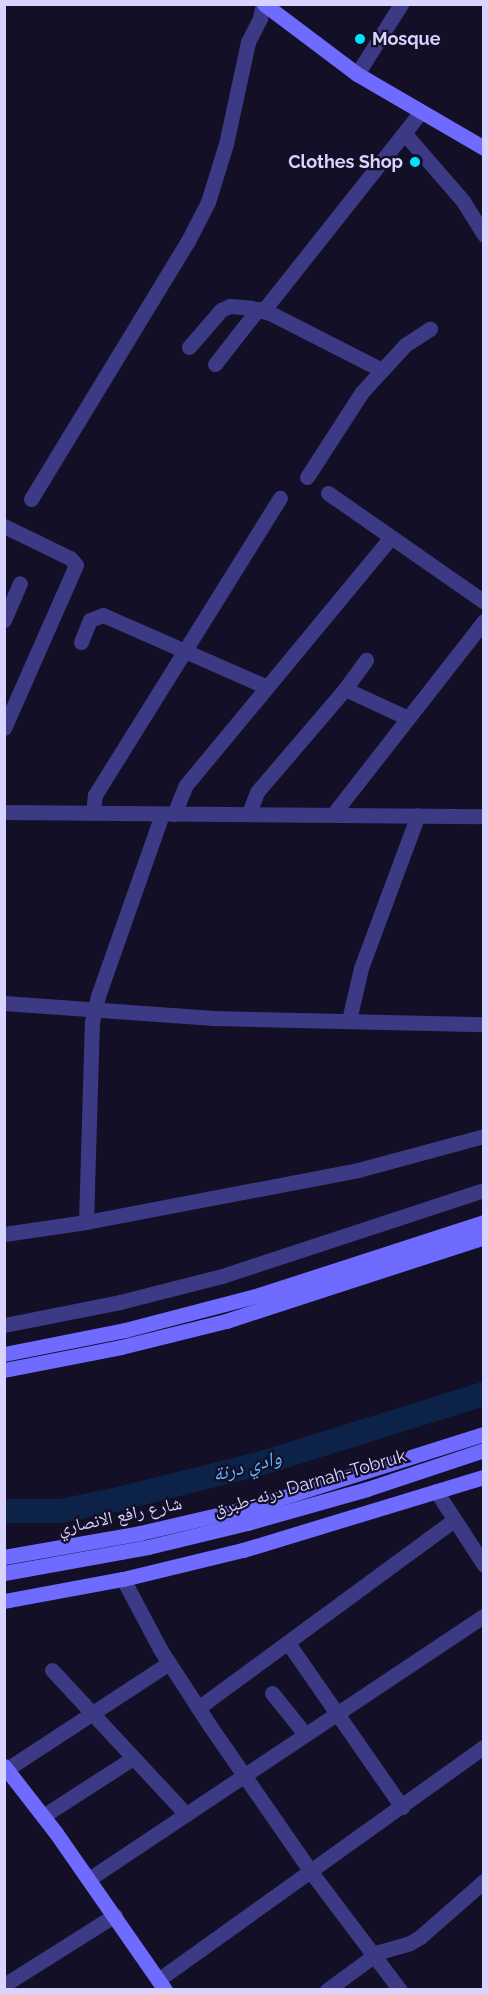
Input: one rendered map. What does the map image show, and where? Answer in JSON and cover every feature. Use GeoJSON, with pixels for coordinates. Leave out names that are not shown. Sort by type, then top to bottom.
{"type":"FeatureCollection","features":[{"type":"Feature","properties":{"kind":"street"},"geometry":{"type":"LineString","coordinates":[[31,499],[188,241],[208,201],[226,144],[248,42],[260,18],[263,4],[357,74],[483,148]]}},
{"type":"Feature","properties":{"kind":"street"},"geometry":{"type":"LineString","coordinates":[[357,74],[401,4]]}},
{"type":"Feature","properties":{"kind":"street"},"geometry":{"type":"LineString","coordinates":[[215,364],[421,112]]}},
{"type":"Feature","properties":{"kind":"street"},"geometry":{"type":"LineString","coordinates":[[405,134],[463,201],[483,235]]}},
{"type":"Feature","properties":{"kind":"street"},"geometry":{"type":"LineString","coordinates":[[189,347],[217,313],[225,307],[261,310],[382,370]]}},
{"type":"Feature","properties":{"kind":"street"},"geometry":{"type":"LineString","coordinates":[[307,477],[357,398],[411,340],[430,329]]}},
{"type":"Feature","properties":{"kind":"street"},"geometry":{"type":"LineString","coordinates":[[328,493],[483,602]]}},
{"type":"Feature","properties":{"kind":"street"},"geometry":{"type":"LineString","coordinates":[[93,813],[95,795],[280,498]]}},
{"type":"Feature","properties":{"kind":"street"},"geometry":{"type":"LineString","coordinates":[[4,525],[70,558],[76,565],[4,728]]}},
{"type":"Feature","properties":{"kind":"street"},"geometry":{"type":"LineString","coordinates":[[86,1222],[89,1038],[94,1009],[168,814],[186,784],[392,537]]}},
{"type":"Feature","properties":{"kind":"street"},"geometry":{"type":"LineString","coordinates":[[4,620],[20,583]]}},
{"type":"Feature","properties":{"kind":"street"},"geometry":{"type":"LineString","coordinates":[[81,642],[90,620],[103,615],[267,687]]}},
{"type":"Feature","properties":{"kind":"street"},"geometry":{"type":"LineString","coordinates":[[334,813],[483,621]]}},
{"type":"Feature","properties":{"kind":"street"},"geometry":{"type":"LineString","coordinates":[[249,813],[257,792],[345,689],[366,660]]}},
{"type":"Feature","properties":{"kind":"street"},"geometry":{"type":"LineString","coordinates":[[345,689],[408,718]]}},
{"type":"Feature","properties":{"kind":"street"},"geometry":{"type":"LineString","coordinates":[[4,812],[483,816]]}},
{"type":"Feature","properties":{"kind":"street"},"geometry":{"type":"LineString","coordinates":[[349,1020],[358,975],[418,815]]}},
{"type":"Feature","properties":{"kind":"street"},"geometry":{"type":"LineString","coordinates":[[4,1003],[213,1018],[483,1024]]}},
{"type":"Feature","properties":{"kind":"street"},"geometry":{"type":"LineString","coordinates":[[4,1234],[86,1222],[358,1170],[483,1136]]}},
{"type":"Feature","properties":{"kind":"street"},"geometry":{"type":"LineString","coordinates":[[4,1325],[120,1302],[222,1276],[357,1234],[483,1190]]}},
{"type":"Feature","properties":{"kind":"street"},"geometry":{"type":"LineString","coordinates":[[4,1354],[125,1330],[204,1310],[483,1222]]}},
{"type":"Feature","properties":{"kind":"street"},"geometry":{"type":"LineString","coordinates":[[4,1370],[121,1347],[226,1321],[483,1237]]}},
{"type":"Feature","properties":{"kind":"street","name":"شارع رافع الانصاري"},"geometry":{"type":"LineString","coordinates":[[4,1557],[140,1533],[252,1507],[483,1434]]}},
{"type":"Feature","properties":{"kind":"street","name":"درنه-طبرق Darnah-Tobruk"},"geometry":{"type":"LineString","coordinates":[[4,1572],[148,1547],[247,1523],[367,1489],[483,1450]]}},
{"type":"Feature","properties":{"kind":"street"},"geometry":{"type":"LineString","coordinates":[[4,1601],[123,1579],[243,1550],[483,1477]]}},
{"type":"Feature","properties":{"kind":"street"},"geometry":{"type":"LineString","coordinates":[[436,1491],[483,1565]]}},
{"type":"Feature","properties":{"kind":"street"},"geometry":{"type":"LineString","coordinates":[[198,1708],[454,1520]]}},
{"type":"Feature","properties":{"kind":"street"},"geometry":{"type":"LineString","coordinates":[[123,1579],[169,1663],[198,1708],[311,1872],[400,1989]]}},
{"type":"Feature","properties":{"kind":"street"},"geometry":{"type":"LineString","coordinates":[[89,1879],[483,1616]]}},
{"type":"Feature","properties":{"kind":"street"},"geometry":{"type":"LineString","coordinates":[[288,1643],[402,1807]]}},
{"type":"Feature","properties":{"kind":"street"},"geometry":{"type":"LineString","coordinates":[[169,1663],[5,1768],[89,1879],[162,1985],[311,1872],[483,1747]]}},
{"type":"Feature","properties":{"kind":"street"},"geometry":{"type":"LineString","coordinates":[[52,1670],[186,1814]]}},
{"type":"Feature","properties":{"kind":"street"},"geometry":{"type":"LineString","coordinates":[[272,1693],[305,1734]]}},
{"type":"Feature","properties":{"kind":"street"},"geometry":{"type":"LineString","coordinates":[[43,1816],[134,1758]]}},
{"type":"Feature","properties":{"kind":"street"},"geometry":{"type":"LineString","coordinates":[[327,1989],[374,1956],[420,1937],[483,1881]]}},
{"type":"Feature","properties":{"kind":"street"},"geometry":{"type":"LineString","coordinates":[[4,1985],[115,1915]]}},
{"type":"Feature","properties":{"kind":"waterway","name":"وادي درنة"},"geometry":{"type":"LineString","coordinates":[[4,1511],[61,1511],[114,1500],[262,1463],[484,1394]]}},
{"type":"Feature","properties":{"kind":"place","name":"Mosque"},"geometry":{"type":"Point","coordinates":[360,39]}},
{"type":"Feature","properties":{"kind":"place","name":"Clothes Shop"},"geometry":{"type":"Point","coordinates":[415,162]}}]}
